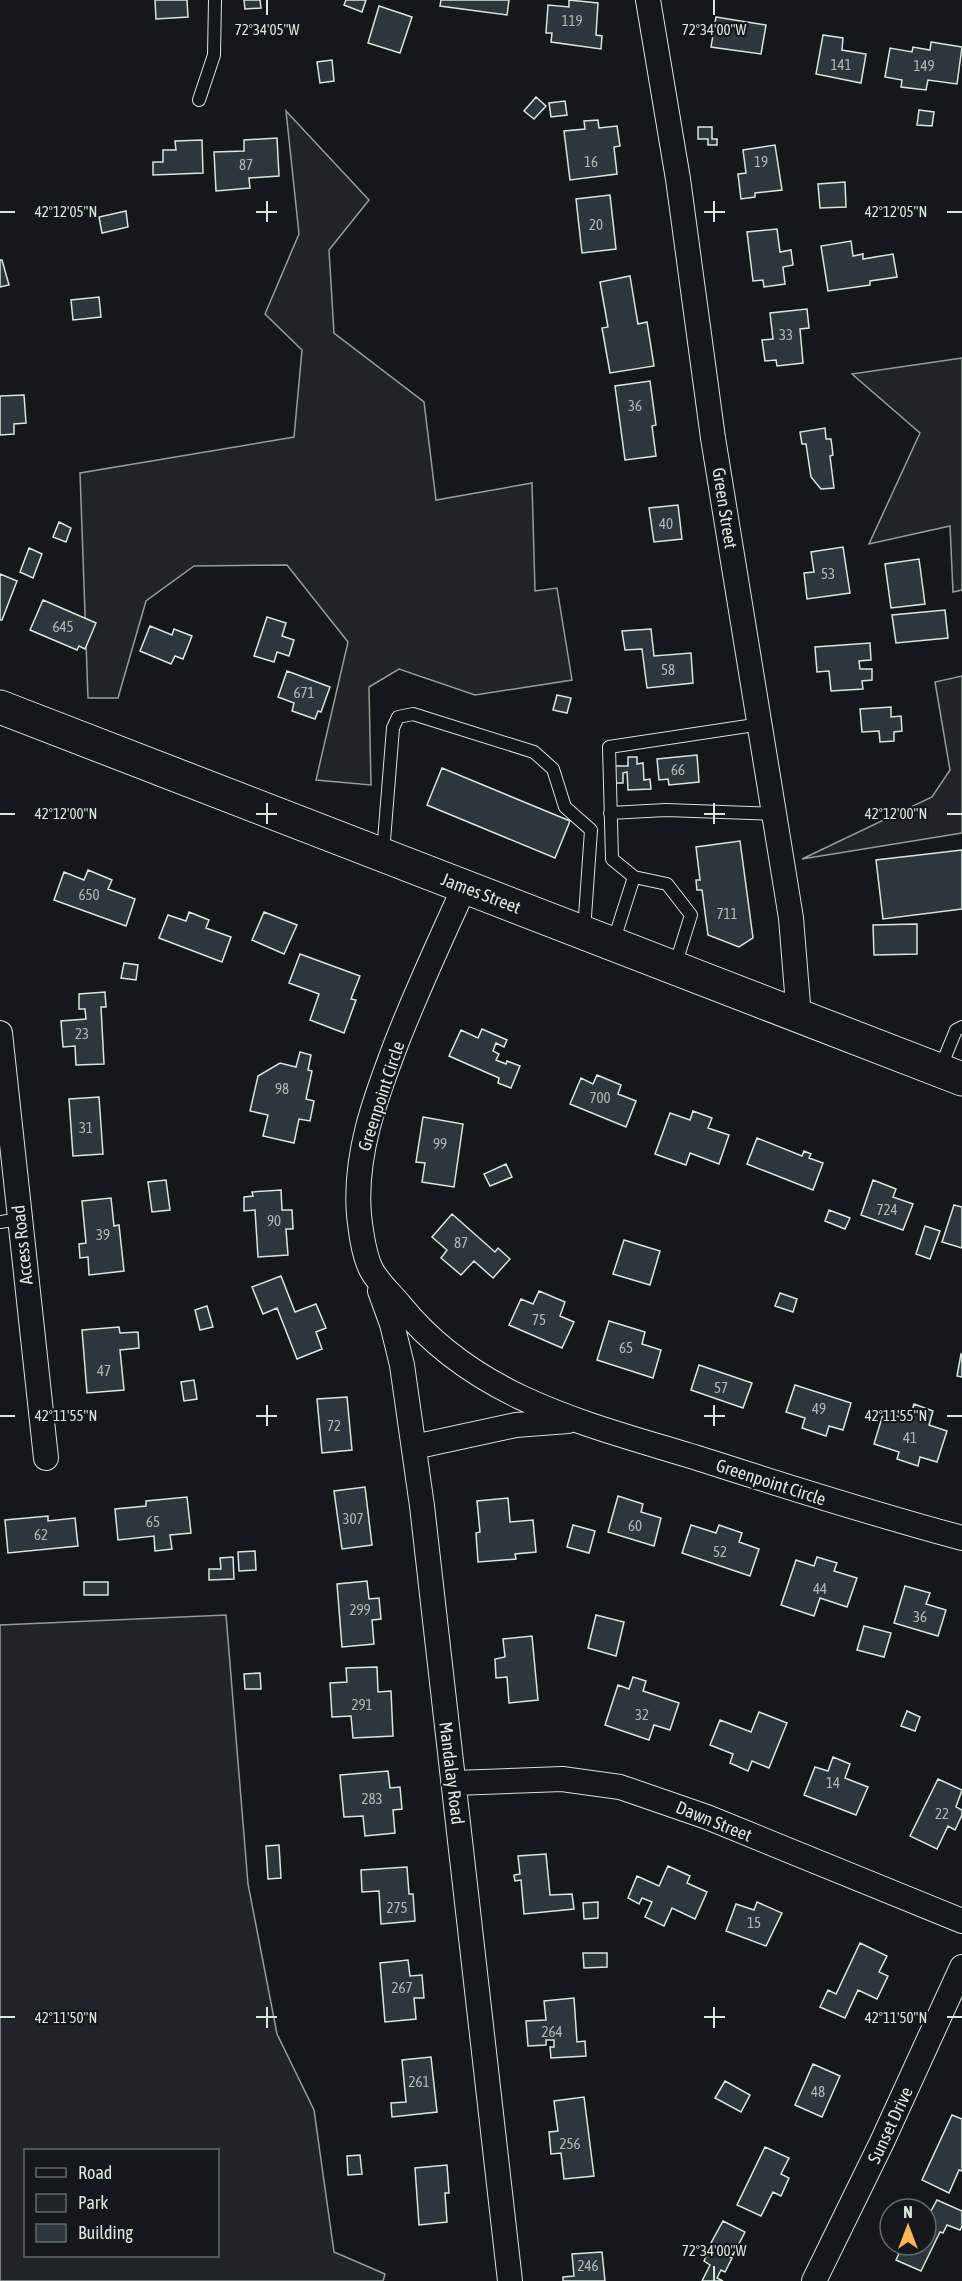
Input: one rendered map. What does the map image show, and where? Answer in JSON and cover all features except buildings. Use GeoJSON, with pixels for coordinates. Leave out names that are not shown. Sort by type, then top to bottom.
{"type":"FeatureCollection","features":[{"type":"Feature","properties":{"kind":"main road","name":"James Street"},"geometry":{"type":"LineString","coordinates":[[0,707],[951,1075]]}},
{"type":"Feature","properties":{"kind":"street","name":"Green Street"},"geometry":{"type":"LineString","coordinates":[[648,0],[678,179],[713,438],[791,918],[799,1017]]}},
{"type":"Feature","properties":{"kind":"street","name":"Greenpoint Circle"},"geometry":{"type":"LineString","coordinates":[[465,886],[414,999],[368,1124],[361,1158],[359,1214],[371,1270],[413,1322],[436,1345],[459,1363],[508,1393],[580,1421],[864,1511],[962,1539]]}},
{"type":"Feature","properties":{"kind":"street","name":"Access Road"},"geometry":{"type":"LineString","coordinates":[[0,1033],[10,1221],[46,1458]]}},
{"type":"Feature","properties":{"kind":"street","name":"Mandalay Road"},"geometry":{"type":"LineString","coordinates":[[371,1270],[392,1324],[402,1365],[414,1447],[510,2281]]}},
{"type":"Feature","properties":{"kind":"street","name":"Greenpoint Circle"},"geometry":{"type":"LineString","coordinates":[[414,1447],[516,1425],[580,1421]]}},
{"type":"Feature","properties":{"kind":"street","name":"Dawn Street"},"geometry":{"type":"LineString","coordinates":[[454,1783],[562,1779],[620,1786],[707,1817],[962,1921]]}},
{"type":"Feature","properties":{"kind":"street","name":"Sunset Drive"},"geometry":{"type":"LineString","coordinates":[[814,2281],[882,2142],[962,1967]]}},
{"type":"Feature","properties":{"kind":"lane"},"geometry":{"type":"LineString","coordinates":[[199,99],[214,55],[215,0]]}},
{"type":"Feature","properties":{"kind":"lane"},"geometry":{"type":"LineString","coordinates":[[383,854],[393,728],[399,717],[413,714],[534,752],[552,769],[565,807],[591,830],[598,938]]}},
{"type":"Feature","properties":{"kind":"lane"},"geometry":{"type":"LineString","coordinates":[[674,968],[691,915],[667,884],[634,876],[612,859],[609,747],[761,724]]}},
{"type":"Feature","properties":{"kind":"lane"},"geometry":{"type":"LineString","coordinates":[[610,813],[666,810],[775,814]]}},
{"type":"Feature","properties":{"kind":"lane"},"geometry":{"type":"LineString","coordinates":[[598,938],[634,876]]}},
{"type":"Feature","properties":{"kind":"lane"},"geometry":{"type":"LineString","coordinates":[[951,1075],[956,1030],[962,1027]]}},
{"type":"Feature","properties":{"kind":"green space"},"geometry":{"type":"Polygon","coordinates":[[[286,111],[369,200],[329,250],[334,333],[424,402],[436,500],[532,483],[535,591],[557,588],[572,680],[475,695],[399,669],[369,687],[371,785],[316,780],[348,642],[287,565],[194,566],[146,601],[118,698],[88,698],[80,473],[294,437],[302,350],[265,314],[299,234],[286,111]]]}},
{"type":"Feature","properties":{"kind":"green space"},"geometry":{"type":"Polygon","coordinates":[[[962,358],[962,590],[953,592],[950,526],[869,544],[920,433],[852,374],[962,358]]]}},
{"type":"Feature","properties":{"kind":"green space"},"geometry":{"type":"Polygon","coordinates":[[[962,676],[962,833],[802,859],[932,797],[950,770],[935,682],[962,676]]]}},
{"type":"Feature","properties":{"kind":"green space"},"geometry":{"type":"Polygon","coordinates":[[[226,1615],[248,1884],[277,2034],[314,2110],[334,2252],[385,2274],[383,2281],[0,2281],[0,1625],[226,1615]]]}}]}
